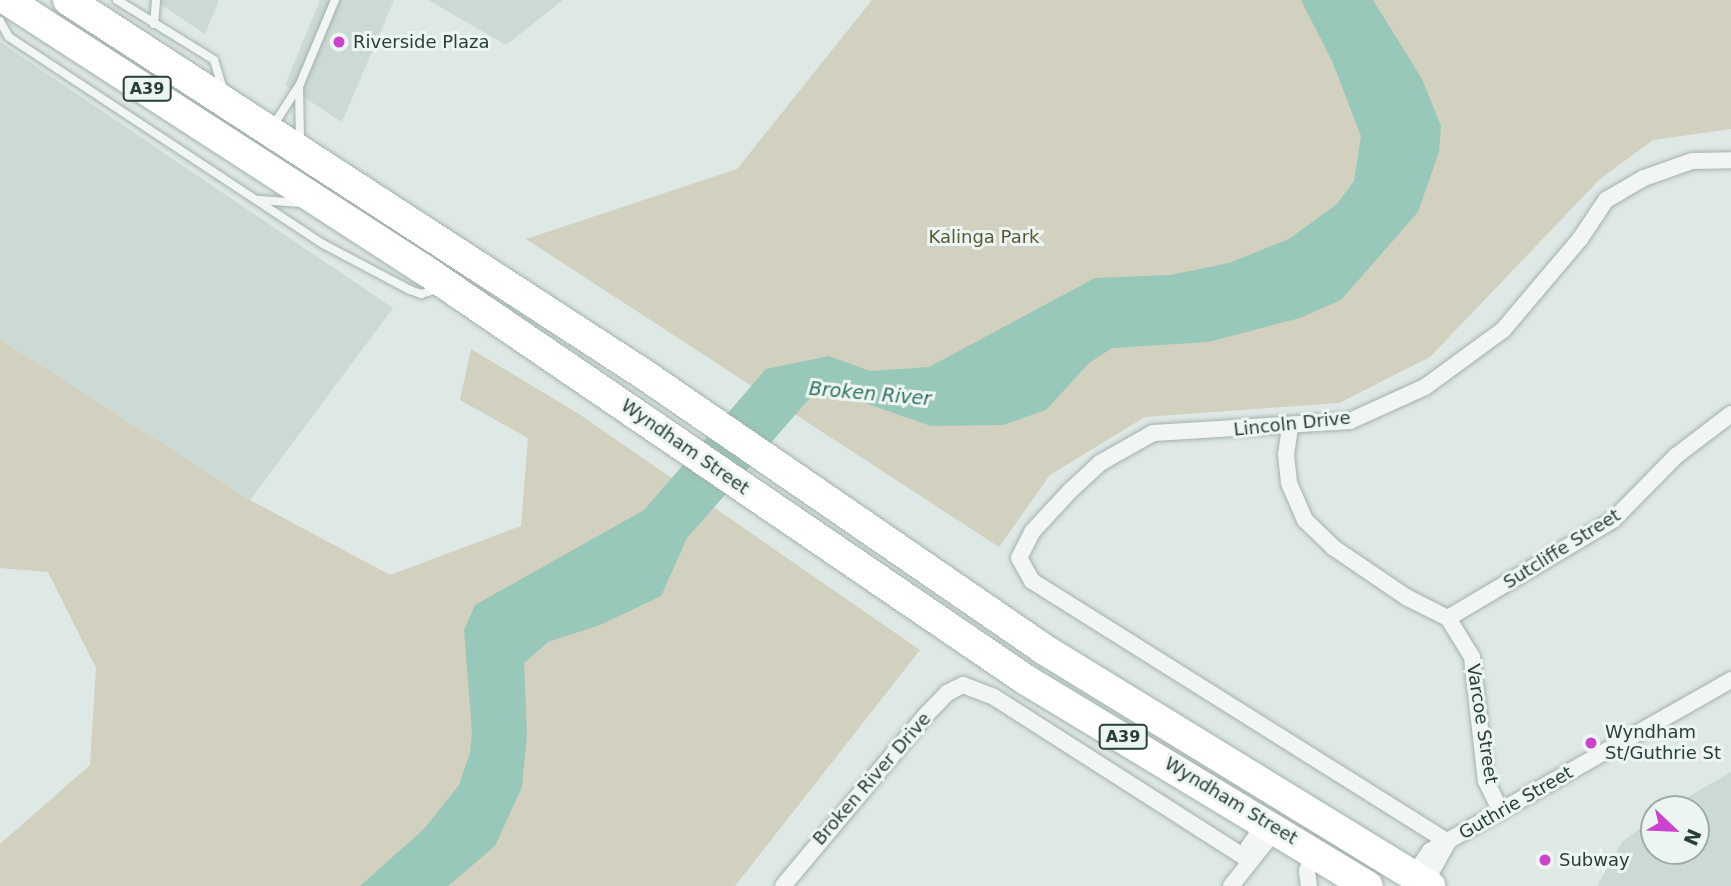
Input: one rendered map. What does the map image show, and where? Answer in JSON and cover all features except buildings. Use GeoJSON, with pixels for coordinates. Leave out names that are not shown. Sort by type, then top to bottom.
{"type":"FeatureCollection","features":[{"type":"Feature","properties":{"kind":"highway","name":"Wyndham Street"},"geometry":{"type":"LineString","coordinates":[[7,0],[443,283],[1026,680],[1271,824],[1368,886]]}},
{"type":"Feature","properties":{"kind":"highway"},"geometry":{"type":"LineString","coordinates":[[17,0],[43,23]]}},
{"type":"Feature","properties":{"kind":"highway","name":"Wyndham Street"},"geometry":{"type":"LineString","coordinates":[[68,0],[645,375],[901,554],[1045,650],[1289,797],[1420,883]]}},
{"type":"Feature","properties":{"kind":"highway"},"geometry":{"type":"LineString","coordinates":[[270,131],[276,161],[286,179]]}},
{"type":"Feature","properties":{"kind":"highway"},"geometry":{"type":"LineString","coordinates":[[431,235],[444,258],[443,283]]}},
{"type":"Feature","properties":{"kind":"highway"},"geometry":{"type":"LineString","coordinates":[[1271,824],[1289,797]]}},
{"type":"Feature","properties":{"kind":"street","name":"Lincoln Drive"},"geometry":{"type":"LineString","coordinates":[[1448,842],[1032,581],[1019,558],[1032,532],[1100,463],[1153,433],[1290,427],[1350,421],[1425,387],[1503,330],[1580,239],[1606,200],[1644,178],[1692,161],[1731,160]]}},
{"type":"Feature","properties":{"kind":"street","name":"Sutcliffe Street"},"geometry":{"type":"LineString","coordinates":[[1448,618],[1613,520],[1676,456],[1731,414]]}},
{"type":"Feature","properties":{"kind":"street"},"geometry":{"type":"LineString","coordinates":[[1290,427],[1286,454],[1289,483],[1305,520],[1334,548],[1406,597],[1448,618]]}},
{"type":"Feature","properties":{"kind":"street","name":"Varcoe Street"},"geometry":{"type":"LineString","coordinates":[[1448,618],[1472,657],[1486,781],[1501,811]]}},
{"type":"Feature","properties":{"kind":"street","name":"Guthrie Street"},"geometry":{"type":"LineString","coordinates":[[1420,883],[1448,842],[1731,680]]}},
{"type":"Feature","properties":{"kind":"street","name":"Broken River Drive"},"geometry":{"type":"LineString","coordinates":[[783,886],[947,693],[971,685],[1249,860]]}},
{"type":"Feature","properties":{"kind":"street"},"geometry":{"type":"LineString","coordinates":[[1231,886],[1249,860],[1259,854],[1271,824]]}},
{"type":"Feature","properties":{"kind":"street"},"geometry":{"type":"LineString","coordinates":[[1309,886],[1307,871],[1314,850]]}},
{"type":"Feature","properties":{"kind":"lane"},"geometry":{"type":"LineString","coordinates":[[155,24],[156,0]]}},
{"type":"Feature","properties":{"kind":"lane"},"geometry":{"type":"LineString","coordinates":[[270,131],[300,84],[335,0]]}},
{"type":"Feature","properties":{"kind":"lane"},"geometry":{"type":"LineString","coordinates":[[122,1],[214,61],[228,104]]}},
{"type":"Feature","properties":{"kind":"lane"},"geometry":{"type":"LineString","coordinates":[[0,21],[9,37]]}},
{"type":"Feature","properties":{"kind":"lane"},"geometry":{"type":"LineString","coordinates":[[0,31],[323,244],[410,290],[430,293],[443,283]]}},
{"type":"Feature","properties":{"kind":"lane"},"geometry":{"type":"LineString","coordinates":[[300,84],[299,137],[310,157]]}},
{"type":"Feature","properties":{"kind":"lane"},"geometry":{"type":"LineString","coordinates":[[256,199],[326,205]]}},
{"type":"Feature","properties":{"kind":"shaded area"},"geometry":{"type":"Polygon","coordinates":[[[154,0],[219,0],[205,34],[154,0]]]}},
{"type":"Feature","properties":{"kind":"shaded area","name":"Riverside Plaza"},"geometry":{"type":"Polygon","coordinates":[[[320,0],[394,0],[342,122],[285,85],[320,0]]]}},
{"type":"Feature","properties":{"kind":"shaded area","name":"Riverside Plaza"},"geometry":{"type":"Polygon","coordinates":[[[428,0],[563,0],[506,45],[428,0]]]}},
{"type":"Feature","properties":{"kind":"shaded area"},"geometry":{"type":"Polygon","coordinates":[[[0,42],[393,308],[250,500],[0,339],[0,42]]]}},
{"type":"Feature","properties":{"kind":"shaded area"},"geometry":{"type":"Polygon","coordinates":[[[1731,772],[1731,886],[1597,886],[1622,842],[1640,828],[1640,865],[1710,865],[1710,795],[1691,795],[1731,772]]]}},
{"type":"Feature","properties":{"kind":"green space","name":"Kalinga Park"},"geometry":{"type":"Polygon","coordinates":[[[872,0],[1731,0],[1731,129],[1653,140],[1600,179],[1430,357],[1339,403],[1145,417],[1050,475],[999,547],[526,239],[737,169],[872,0]]]}},
{"type":"Feature","properties":{"kind":"green space"},"geometry":{"type":"Polygon","coordinates":[[[0,339],[250,500],[390,575],[521,526],[528,438],[460,400],[471,349],[579,414],[920,650],[735,886],[0,886],[0,844],[90,765],[96,668],[48,572],[0,568],[0,339]]]}},
{"type":"Feature","properties":{"kind":"water","name":"Broken River"},"geometry":{"type":"Polygon","coordinates":[[[1301,0],[1373,0],[1422,79],[1441,126],[1439,152],[1418,212],[1341,300],[1300,318],[1208,342],[1112,348],[1089,363],[1046,410],[1003,425],[931,426],[842,395],[811,397],[687,538],[661,596],[600,625],[548,642],[524,663],[527,734],[522,787],[495,846],[448,886],[360,886],[424,829],[459,785],[470,753],[472,732],[464,630],[475,605],[644,510],[766,369],[829,356],[870,371],[929,367],[1095,278],[1170,275],[1229,263],[1289,239],[1337,204],[1354,181],[1361,136],[1332,61],[1301,0]]]}},
{"type":"Feature","properties":{"kind":"place","name":"Riverside Plaza"},"geometry":{"type":"Point","coordinates":[339,42]}},
{"type":"Feature","properties":{"kind":"place","name":"Wyndham St/Guthrie St"},"geometry":{"type":"Point","coordinates":[1591,743]}},
{"type":"Feature","properties":{"kind":"place","name":"Subway"},"geometry":{"type":"Point","coordinates":[1545,860]}}]}
